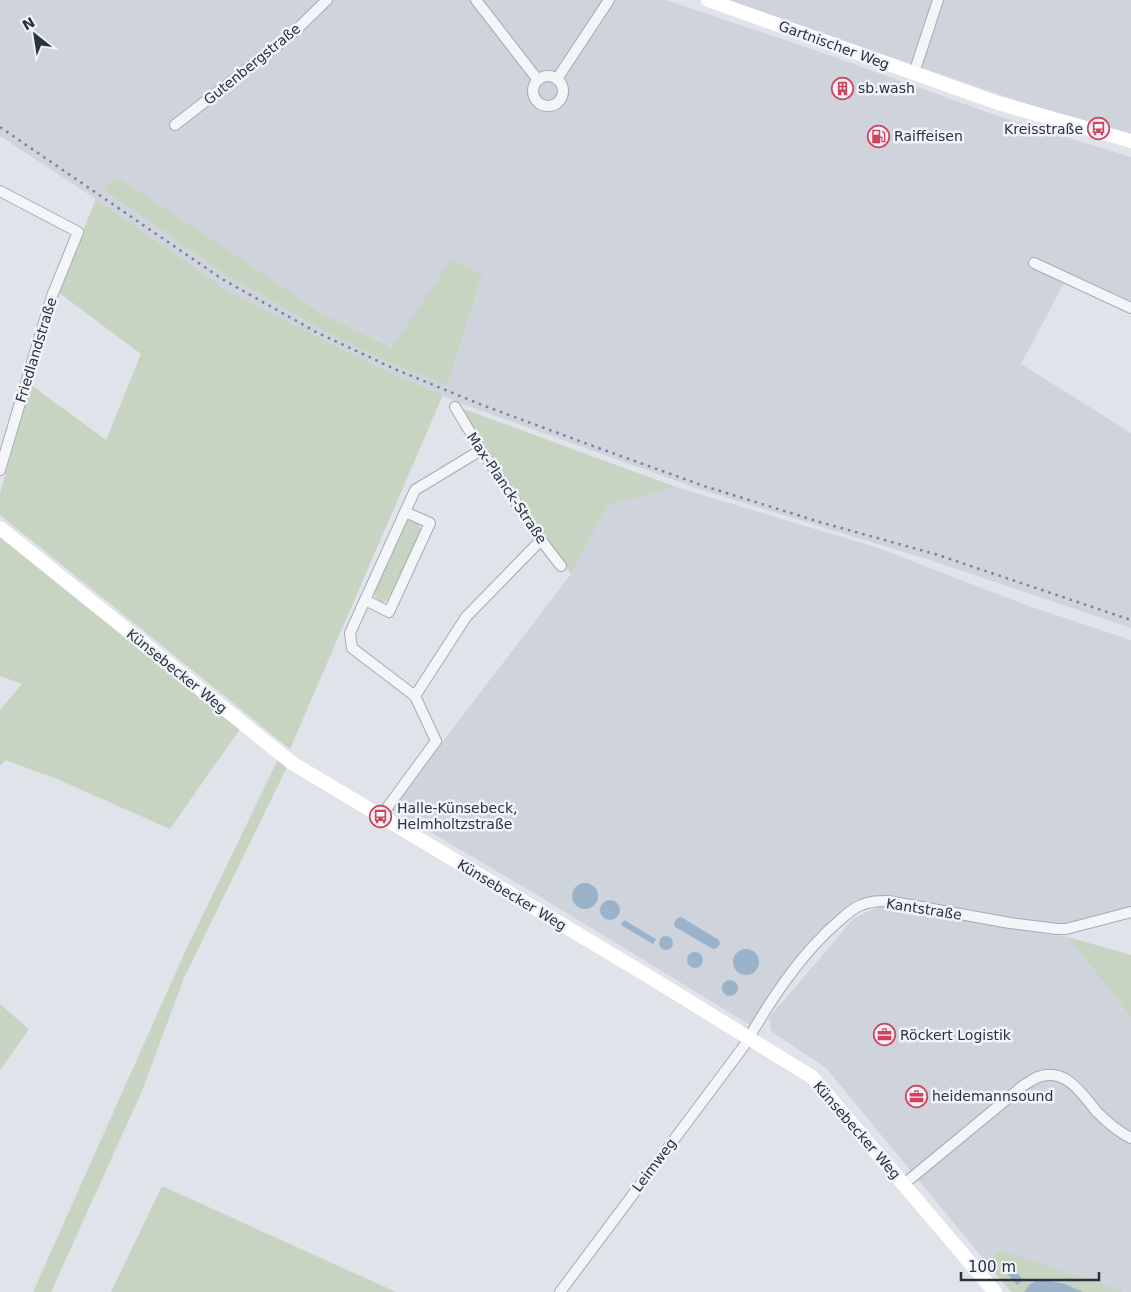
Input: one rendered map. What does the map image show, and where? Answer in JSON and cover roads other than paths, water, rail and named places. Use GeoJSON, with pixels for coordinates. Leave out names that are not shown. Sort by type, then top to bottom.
{"type":"FeatureCollection","features":[{"type":"Feature","properties":{"kind":"street","name":"Gutenbergstraße"},"geometry":{"type":"LineString","coordinates":[[175,126],[293,33],[327,0]]}},
{"type":"Feature","properties":{"kind":"street"},"geometry":{"type":"LineString","coordinates":[[476,0],[538,80]]}},
{"type":"Feature","properties":{"kind":"street"},"geometry":{"type":"LineString","coordinates":[[557,79],[609,0]]}},
{"type":"Feature","properties":{"kind":"street","name":"Gartnischer Weg"},"geometry":{"type":"LineString","coordinates":[[708,0],[998,103],[1131,141]]}},
{"type":"Feature","properties":{"kind":"street"},"geometry":{"type":"LineString","coordinates":[[914,73],[938,0]]}},
{"type":"Feature","properties":{"kind":"street"},"geometry":{"type":"LineString","coordinates":[[546,76],[557,79],[562,88],[558,101],[549,105],[540,103],[534,96],[534,88],[538,80],[546,76]]}},
{"type":"Feature","properties":{"kind":"street","name":"Friedlandstraße"},"geometry":{"type":"LineString","coordinates":[[0,191],[78,232],[52,296],[0,470]]}},
{"type":"Feature","properties":{"kind":"street"},"geometry":{"type":"LineString","coordinates":[[1034,263],[1131,308]]}},
{"type":"Feature","properties":{"kind":"street","name":"Max-Planck-Straße"},"geometry":{"type":"LineString","coordinates":[[455,407],[481,450],[541,540],[562,566]]}},
{"type":"Feature","properties":{"kind":"street"},"geometry":{"type":"LineString","coordinates":[[380,816],[436,741],[415,696],[352,648],[350,633],[415,490],[481,450]]}},
{"type":"Feature","properties":{"kind":"street"},"geometry":{"type":"LineString","coordinates":[[365,600],[389,612],[422,541],[430,523],[405,512]]}},
{"type":"Feature","properties":{"kind":"street","name":"Künsebecker Weg"},"geometry":{"type":"LineString","coordinates":[[0,528],[292,763],[812,1077],[995,1292]]}},
{"type":"Feature","properties":{"kind":"street"},"geometry":{"type":"LineString","coordinates":[[415,696],[466,617],[541,540]]}},
{"type":"Feature","properties":{"kind":"street","name":"Kantstraße"},"geometry":{"type":"LineString","coordinates":[[749,1038],[755,1026],[792,972],[828,930],[860,905],[888,901],[1010,923],[1057,929],[1066,929],[1131,912]]}},
{"type":"Feature","properties":{"kind":"street","name":"Leimweg"},"geometry":{"type":"LineString","coordinates":[[560,1292],[749,1038]]}},
{"type":"Feature","properties":{"kind":"street"},"geometry":{"type":"LineString","coordinates":[[904,1184],[1024,1085],[1038,1077],[1059,1076],[1077,1086],[1108,1122],[1131,1138]]}},
{"type":"Feature","properties":{"kind":"water"},"geometry":{"type":"Polygon","coordinates":[[[585,883],[594,887],[598,896],[594,905],[585,909],[576,905],[572,896],[576,887],[585,883]]]}},
{"type":"Feature","properties":{"kind":"water"},"geometry":{"type":"Polygon","coordinates":[[[610,900],[617,903],[620,910],[617,917],[610,920],[603,917],[600,910],[603,903],[610,900]]]}},
{"type":"Feature","properties":{"kind":"water"},"geometry":{"type":"Polygon","coordinates":[[[681,917],[719,940],[720,944],[717,948],[713,949],[675,927],[674,924],[677,918],[681,917]]]}},
{"type":"Feature","properties":{"kind":"water"},"geometry":{"type":"Polygon","coordinates":[[[624,920],[656,939],[653,944],[621,925],[624,920]]]}},
{"type":"Feature","properties":{"kind":"water"},"geometry":{"type":"Polygon","coordinates":[[[663,936],[669,936],[673,943],[669,950],[663,950],[659,946],[659,940],[663,936]]]}},
{"type":"Feature","properties":{"kind":"water"},"geometry":{"type":"Polygon","coordinates":[[[746,949],[755,953],[759,962],[755,971],[746,975],[737,971],[733,962],[737,953],[746,949]]]}},
{"type":"Feature","properties":{"kind":"water"},"geometry":{"type":"Polygon","coordinates":[[[692,952],[698,952],[703,957],[701,966],[692,968],[687,963],[687,957],[692,952]]]}},
{"type":"Feature","properties":{"kind":"water"},"geometry":{"type":"Polygon","coordinates":[[[727,980],[733,980],[738,985],[736,994],[727,996],[722,991],[722,985],[727,980]]]}},
{"type":"Feature","properties":{"kind":"water"},"geometry":{"type":"Polygon","coordinates":[[[1008,1262],[1023,1280],[1017,1285],[1002,1268],[1008,1262]]]}},
{"type":"Feature","properties":{"kind":"water"},"geometry":{"type":"Polygon","coordinates":[[[1039,1279],[1065,1284],[1083,1292],[1024,1292],[1029,1285],[1039,1279]]]}},
{"type":"Feature","properties":{"kind":"railway"},"geometry":{"type":"LineString","coordinates":[[0,127],[222,279],[316,332],[397,370],[482,405],[704,486],[823,523],[935,554],[1131,620]]}},
{"type":"Feature","properties":{"kind":"place","name":"sb.wash"},"geometry":{"type":"Point","coordinates":[842,88]}},
{"type":"Feature","properties":{"kind":"place","name":"Kreisstraße"},"geometry":{"type":"Point","coordinates":[1099,129]}},
{"type":"Feature","properties":{"kind":"place","name":"Raiffeisen"},"geometry":{"type":"Point","coordinates":[878,136]}},
{"type":"Feature","properties":{"kind":"place","name":"Halle-Künsebeck, Helmholtzstraße"},"geometry":{"type":"Point","coordinates":[381,816]}},
{"type":"Feature","properties":{"kind":"place","name":"Röckert Logistik"},"geometry":{"type":"Point","coordinates":[884,1035]}},
{"type":"Feature","properties":{"kind":"place","name":"heidemannsound"},"geometry":{"type":"Point","coordinates":[916,1096]}}]}
